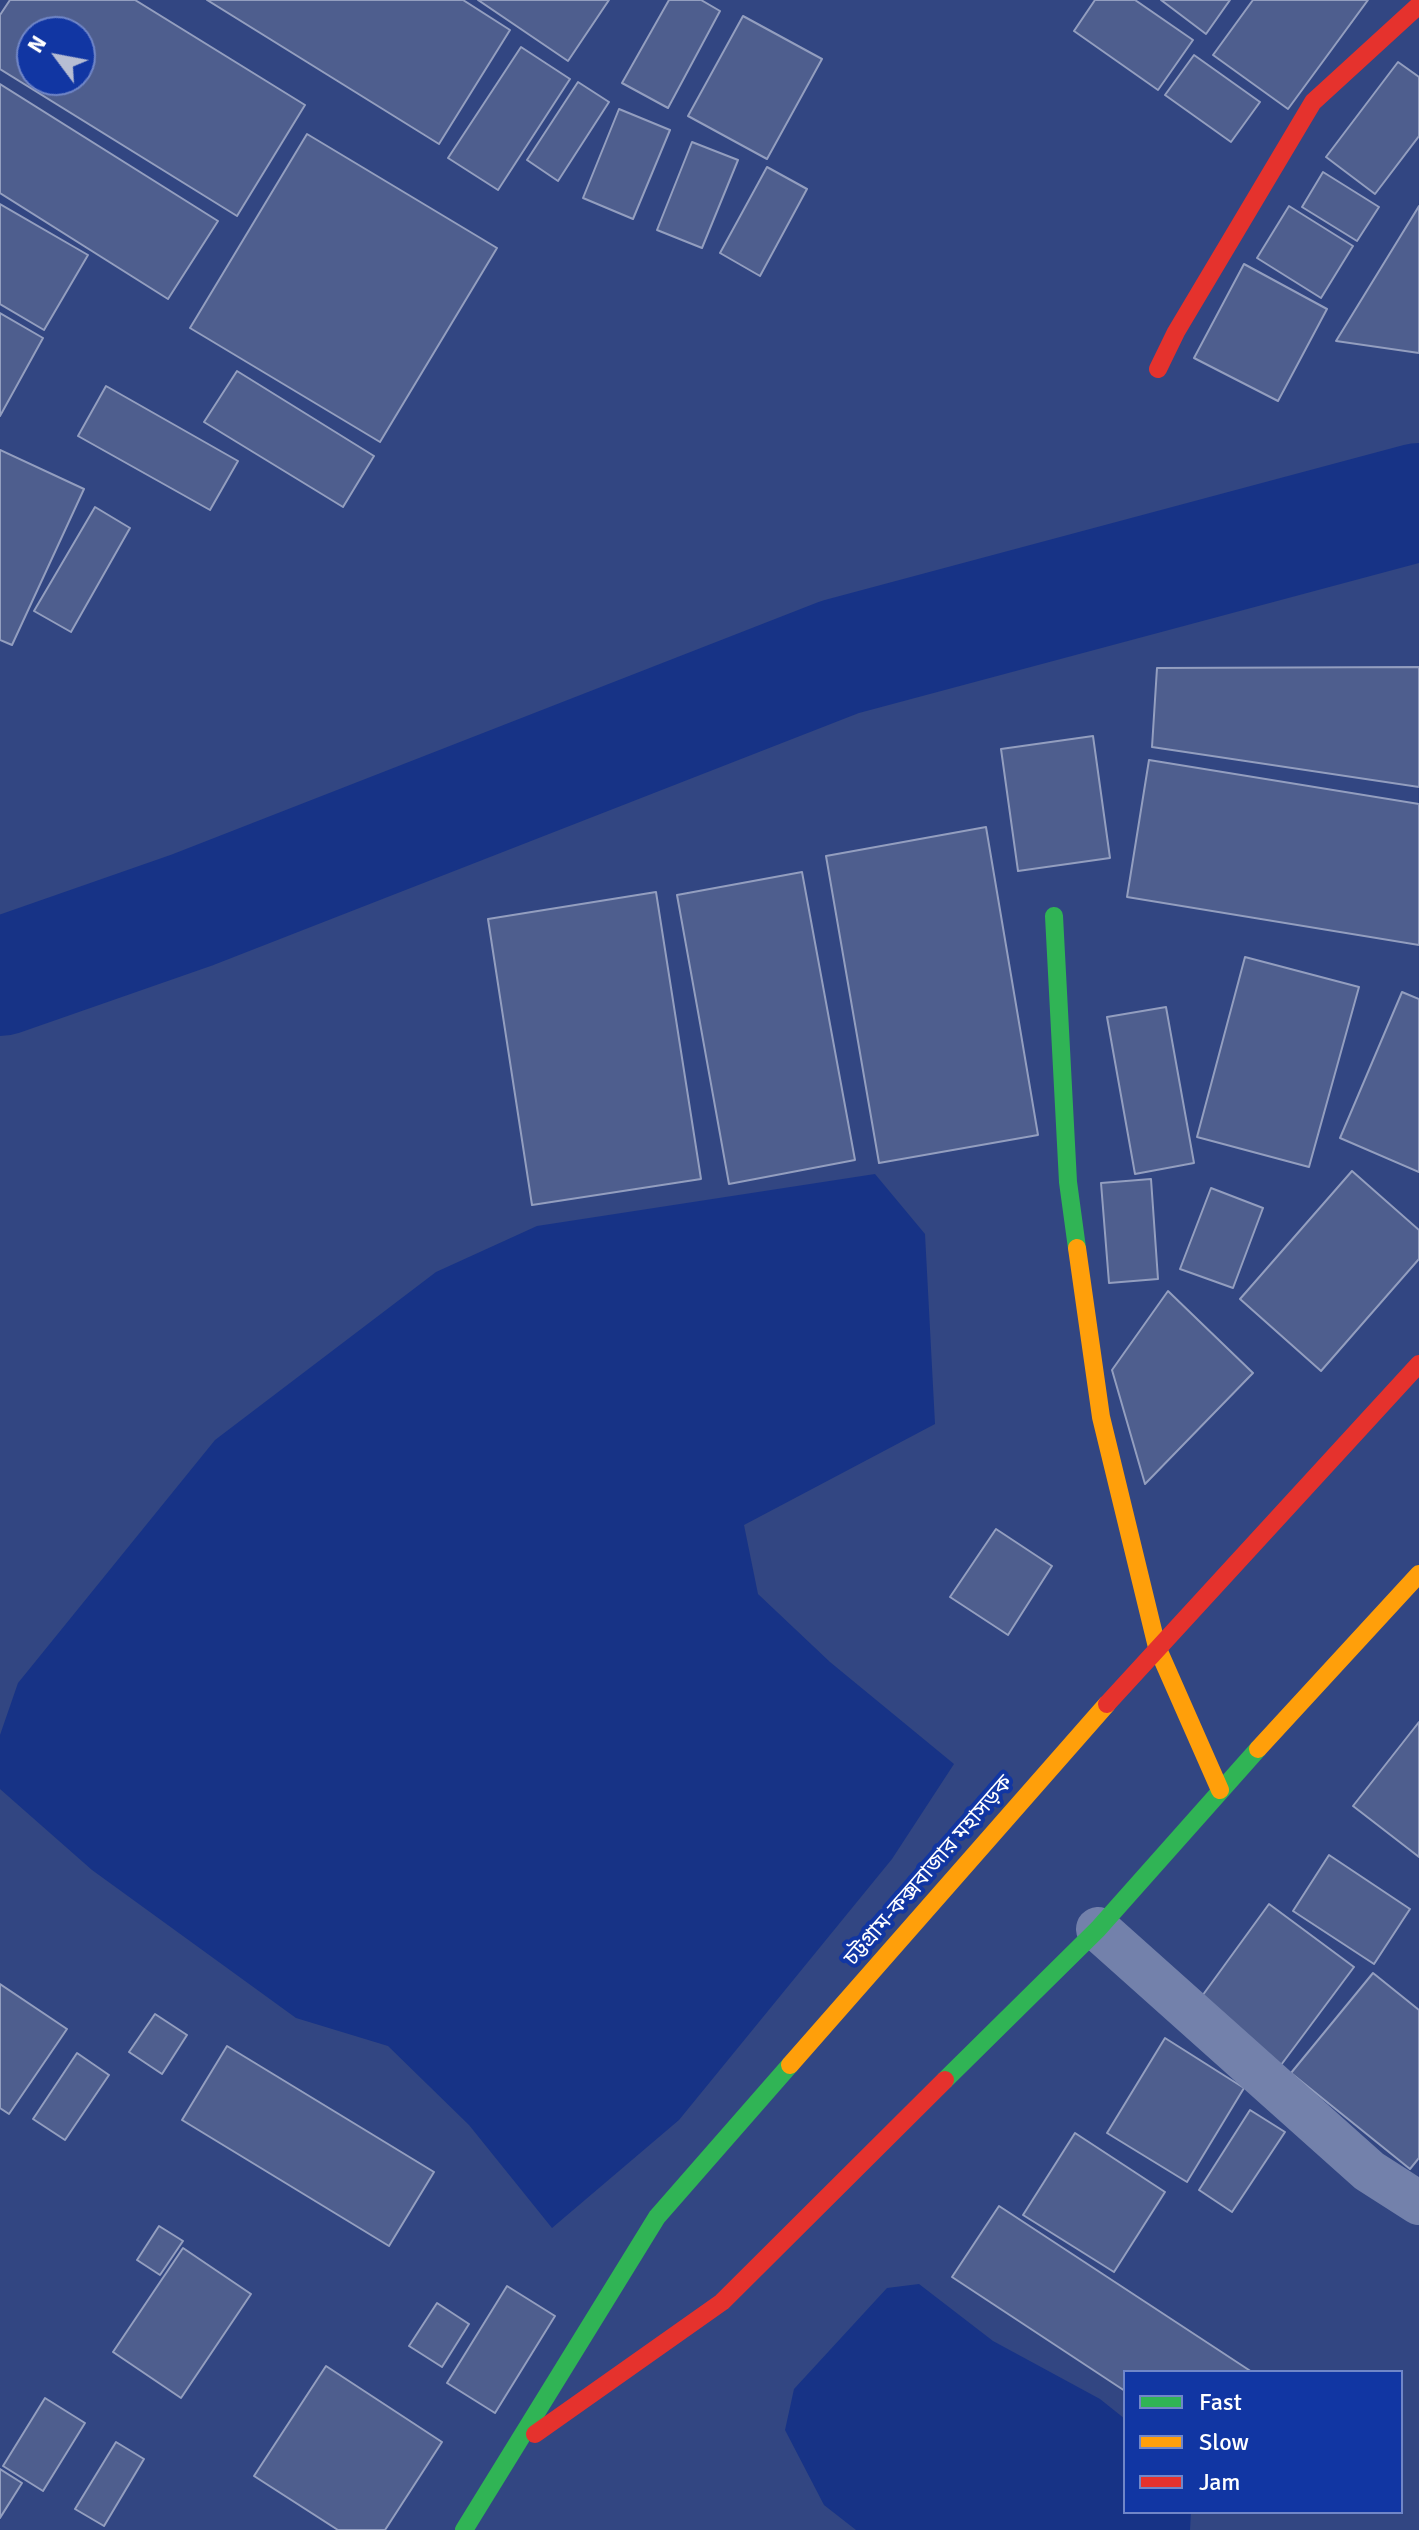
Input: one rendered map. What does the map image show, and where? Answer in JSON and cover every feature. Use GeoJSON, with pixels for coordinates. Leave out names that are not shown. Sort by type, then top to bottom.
{"type":"FeatureCollection","features":[{"type":"Feature","properties":{"kind":"main road"},"geometry":{"type":"LineString","coordinates":[[1158,369],[1176,332],[1313,102],[1419,5]]}},
{"type":"Feature","properties":{"kind":"main road"},"geometry":{"type":"LineString","coordinates":[[1054,916],[1068,1182],[1101,1417],[1157,1647],[1220,1790]]}},
{"type":"Feature","properties":{"kind":"main road","name":"চট্টগ্রাম-কক্সবাজার মহাসড়ক"},"geometry":{"type":"LineString","coordinates":[[464,2530],[520,2444],[657,2217],[1157,1647],[1419,1364]]}},
{"type":"Feature","properties":{"kind":"main road","name":"চট্টগ্রাম-কক্সবাজার মহাসড়ক"},"geometry":{"type":"LineString","coordinates":[[520,2444],[722,2302],[1098,1929],[1220,1790],[1419,1574]]}},
{"type":"Feature","properties":{"kind":"street"},"geometry":{"type":"LineString","coordinates":[[1098,1929],[1369,2171],[1419,2203]]}},
{"type":"Feature","properties":{"kind":"water"},"geometry":{"type":"Polygon","coordinates":[[[875,1174],[925,1234],[935,1424],[744,1525],[758,1594],[830,1662],[954,1764],[892,1859],[679,2120],[552,2228],[469,2125],[388,2046],[296,2018],[92,1870],[0,1789],[0,1735],[18,1683],[215,1440],[436,1272],[537,1226],[875,1174]]]}},
{"type":"Feature","properties":{"kind":"water"},"geometry":{"type":"Polygon","coordinates":[[[919,2284],[993,2341],[1100,2399],[1123,2417],[1123,2514],[1191,2514],[1190,2530],[856,2530],[824,2505],[785,2430],[794,2389],[887,2288],[919,2284]]]}},
{"type":"Feature","properties":{"kind":"building"},"geometry":{"type":"Polygon","coordinates":[[[10,0],[135,0],[305,105],[237,216],[44,96],[96,96],[96,16],[16,16],[16,79],[0,69],[0,15],[10,0]]]}},
{"type":"Feature","properties":{"kind":"building"},"geometry":{"type":"Polygon","coordinates":[[[207,0],[463,0],[510,30],[439,144],[207,0]]]}},
{"type":"Feature","properties":{"kind":"building"},"geometry":{"type":"Polygon","coordinates":[[[478,0],[609,0],[568,61],[478,0]]]}},
{"type":"Feature","properties":{"kind":"building"},"geometry":{"type":"Polygon","coordinates":[[[669,0],[701,0],[720,11],[668,108],[622,83],[669,0]]]}},
{"type":"Feature","properties":{"kind":"building"},"geometry":{"type":"Polygon","coordinates":[[[1095,0],[1135,0],[1193,40],[1158,90],[1074,31],[1095,0]]]}},
{"type":"Feature","properties":{"kind":"building"},"geometry":{"type":"Polygon","coordinates":[[[1161,0],[1230,0],[1206,34],[1161,0]]]}},
{"type":"Feature","properties":{"kind":"building"},"geometry":{"type":"Polygon","coordinates":[[[1253,0],[1368,0],[1288,109],[1213,55],[1253,0]]]}},
{"type":"Feature","properties":{"kind":"building"},"geometry":{"type":"Polygon","coordinates":[[[743,16],[822,59],[767,159],[688,116],[743,16]]]}},
{"type":"Feature","properties":{"kind":"building"},"geometry":{"type":"Polygon","coordinates":[[[521,47],[570,79],[498,190],[448,158],[521,47]]]}},
{"type":"Feature","properties":{"kind":"building"},"geometry":{"type":"Polygon","coordinates":[[[1194,55],[1260,102],[1231,142],[1165,95],[1194,55]]]}},
{"type":"Feature","properties":{"kind":"building"},"geometry":{"type":"Polygon","coordinates":[[[1398,62],[1419,77],[1419,136],[1375,194],[1326,157],[1398,62]]]}},
{"type":"Feature","properties":{"kind":"building"},"geometry":{"type":"Polygon","coordinates":[[[578,82],[609,102],[558,181],[527,160],[578,82]]]}},
{"type":"Feature","properties":{"kind":"building"},"geometry":{"type":"Polygon","coordinates":[[[0,84],[218,221],[168,299],[0,193],[0,84]]]}},
{"type":"Feature","properties":{"kind":"building"},"geometry":{"type":"Polygon","coordinates":[[[619,109],[670,130],[633,219],[583,198],[619,109]]]}},
{"type":"Feature","properties":{"kind":"building"},"geometry":{"type":"Polygon","coordinates":[[[307,134],[497,248],[380,442],[190,328],[307,134]]]}},
{"type":"Feature","properties":{"kind":"building"},"geometry":{"type":"Polygon","coordinates":[[[692,142],[738,160],[702,248],[657,230],[692,142]]]}},
{"type":"Feature","properties":{"kind":"building"},"geometry":{"type":"Polygon","coordinates":[[[767,167],[807,189],[760,276],[720,253],[767,167]]]}},
{"type":"Feature","properties":{"kind":"building"},"geometry":{"type":"Polygon","coordinates":[[[1323,172],[1379,207],[1357,241],[1302,207],[1323,172]]]}},
{"type":"Feature","properties":{"kind":"building"},"geometry":{"type":"Polygon","coordinates":[[[0,204],[88,255],[44,330],[0,304],[0,204]]]}},
{"type":"Feature","properties":{"kind":"building"},"geometry":{"type":"Polygon","coordinates":[[[1289,206],[1353,246],[1321,298],[1257,258],[1289,206]]]}},
{"type":"Feature","properties":{"kind":"building"},"geometry":{"type":"Polygon","coordinates":[[[1419,206],[1419,353],[1336,341],[1419,206]]]}},
{"type":"Feature","properties":{"kind":"building"},"geometry":{"type":"Polygon","coordinates":[[[1244,264],[1327,309],[1278,401],[1194,358],[1244,264]]]}},
{"type":"Feature","properties":{"kind":"building"},"geometry":{"type":"Polygon","coordinates":[[[0,313],[43,338],[0,416],[0,313]]]}},
{"type":"Feature","properties":{"kind":"building"},"geometry":{"type":"Polygon","coordinates":[[[237,371],[374,456],[343,507],[204,422],[237,371]]]}},
{"type":"Feature","properties":{"kind":"building"},"geometry":{"type":"Polygon","coordinates":[[[106,386],[238,461],[210,510],[78,436],[106,386]]]}},
{"type":"Feature","properties":{"kind":"building"},"geometry":{"type":"Polygon","coordinates":[[[0,450],[84,489],[12,645],[0,640],[0,450]]]}},
{"type":"Feature","properties":{"kind":"building"},"geometry":{"type":"Polygon","coordinates":[[[95,507],[130,528],[71,632],[34,611],[95,507]]]}},
{"type":"Feature","properties":{"kind":"building"},"geometry":{"type":"Polygon","coordinates":[[[1419,667],[1419,787],[1152,747],[1157,668],[1419,667]]]}},
{"type":"Feature","properties":{"kind":"building"},"geometry":{"type":"Polygon","coordinates":[[[1093,736],[1110,858],[1018,871],[1001,749],[1093,736]]]}},
{"type":"Feature","properties":{"kind":"building"},"geometry":{"type":"Polygon","coordinates":[[[1149,760],[1419,804],[1419,945],[1127,897],[1149,760]]]}},
{"type":"Feature","properties":{"kind":"building"},"geometry":{"type":"Polygon","coordinates":[[[986,827],[1038,1135],[879,1163],[826,856],[986,827]]]}},
{"type":"Feature","properties":{"kind":"building"},"geometry":{"type":"Polygon","coordinates":[[[802,872],[855,1160],[729,1184],[677,895],[802,872]]]}},
{"type":"Feature","properties":{"kind":"building"},"geometry":{"type":"Polygon","coordinates":[[[656,892],[701,1179],[532,1205],[488,919],[656,892]]]}},
{"type":"Feature","properties":{"kind":"building"},"geometry":{"type":"Polygon","coordinates":[[[1245,957],[1359,987],[1309,1167],[1197,1137],[1245,957]]]}},
{"type":"Feature","properties":{"kind":"building"},"geometry":{"type":"Polygon","coordinates":[[[1402,992],[1419,999],[1419,1172],[1340,1138],[1402,992]]]}},
{"type":"Feature","properties":{"kind":"building"},"geometry":{"type":"Polygon","coordinates":[[[1166,1007],[1194,1163],[1135,1174],[1107,1017],[1166,1007]]]}},
{"type":"Feature","properties":{"kind":"building"},"geometry":{"type":"Polygon","coordinates":[[[1352,1171],[1419,1230],[1419,1259],[1321,1371],[1240,1299],[1352,1171]]]}},
{"type":"Feature","properties":{"kind":"building"},"geometry":{"type":"Polygon","coordinates":[[[1151,1179],[1158,1279],[1109,1283],[1101,1183],[1151,1179]]]}},
{"type":"Feature","properties":{"kind":"building"},"geometry":{"type":"Polygon","coordinates":[[[1211,1188],[1263,1208],[1233,1288],[1180,1269],[1211,1188]]]}},
{"type":"Feature","properties":{"kind":"building"},"geometry":{"type":"Polygon","coordinates":[[[1168,1291],[1253,1373],[1145,1484],[1112,1370],[1168,1291]]]}},
{"type":"Feature","properties":{"kind":"building"},"geometry":{"type":"Polygon","coordinates":[[[996,1529],[1052,1566],[1008,1635],[950,1597],[996,1529]]]}},
{"type":"Feature","properties":{"kind":"building"},"geometry":{"type":"Polygon","coordinates":[[[1419,1722],[1419,1857],[1353,1806],[1419,1722]]]}},
{"type":"Feature","properties":{"kind":"building"},"geometry":{"type":"Polygon","coordinates":[[[1329,1855],[1410,1909],[1374,1964],[1293,1911],[1329,1855]]]}},
{"type":"Feature","properties":{"kind":"building"},"geometry":{"type":"Polygon","coordinates":[[[1269,1904],[1354,1967],[1281,2065],[1197,2003],[1269,1904]]]}},
{"type":"Feature","properties":{"kind":"building"},"geometry":{"type":"Polygon","coordinates":[[[1373,1973],[1419,2010],[1419,2158],[1410,2169],[1291,2073],[1373,1973]]]}},
{"type":"Feature","properties":{"kind":"building"},"geometry":{"type":"Polygon","coordinates":[[[0,1984],[67,2029],[9,2114],[0,2108],[0,1984]]]}},
{"type":"Feature","properties":{"kind":"building"},"geometry":{"type":"Polygon","coordinates":[[[155,2014],[187,2035],[162,2074],[129,2052],[155,2014]]]}},
{"type":"Feature","properties":{"kind":"building"},"geometry":{"type":"Polygon","coordinates":[[[1165,2038],[1244,2088],[1187,2182],[1107,2133],[1165,2038]]]}},
{"type":"Feature","properties":{"kind":"building"},"geometry":{"type":"Polygon","coordinates":[[[227,2046],[434,2172],[389,2246],[182,2120],[227,2046]]]}},
{"type":"Feature","properties":{"kind":"building"},"geometry":{"type":"Polygon","coordinates":[[[77,2053],[109,2075],[65,2140],[33,2119],[77,2053]]]}},
{"type":"Feature","properties":{"kind":"building"},"geometry":{"type":"Polygon","coordinates":[[[1250,2110],[1285,2132],[1232,2212],[1199,2190],[1250,2110]]]}},
{"type":"Feature","properties":{"kind":"building"},"geometry":{"type":"Polygon","coordinates":[[[1075,2133],[1165,2192],[1114,2272],[1023,2215],[1075,2133]]]}},
{"type":"Feature","properties":{"kind":"building"},"geometry":{"type":"Polygon","coordinates":[[[999,2206],[1249,2370],[1123,2370],[1123,2390],[952,2277],[999,2206]]]}},
{"type":"Feature","properties":{"kind":"building"},"geometry":{"type":"Polygon","coordinates":[[[159,2226],[183,2241],[160,2275],[137,2260],[159,2226]]]}},
{"type":"Feature","properties":{"kind":"building"},"geometry":{"type":"Polygon","coordinates":[[[183,2248],[251,2294],[181,2398],[113,2352],[183,2248]]]}},
{"type":"Feature","properties":{"kind":"building"},"geometry":{"type":"Polygon","coordinates":[[[507,2286],[555,2316],[495,2413],[447,2383],[507,2286]]]}},
{"type":"Feature","properties":{"kind":"building"},"geometry":{"type":"Polygon","coordinates":[[[437,2303],[469,2324],[442,2367],[409,2346],[437,2303]]]}},
{"type":"Feature","properties":{"kind":"building"},"geometry":{"type":"Polygon","coordinates":[[[326,2366],[442,2442],[385,2530],[338,2530],[254,2476],[326,2366]]]}},
{"type":"Feature","properties":{"kind":"building"},"geometry":{"type":"Polygon","coordinates":[[[45,2398],[85,2423],[43,2491],[3,2466],[45,2398]]]}},
{"type":"Feature","properties":{"kind":"building"},"geometry":{"type":"Polygon","coordinates":[[[116,2442],[144,2459],[104,2526],[75,2509],[116,2442]]]}},
{"type":"Feature","properties":{"kind":"building"},"geometry":{"type":"Polygon","coordinates":[[[0,2469],[22,2483],[0,2518],[0,2469]]]}},
{"type":"Feature","properties":{"kind":"waterway"},"geometry":{"type":"LineString","coordinates":[[0,977],[192,910],[840,657],[1419,502]]}},
{"type":"Feature","properties":{"kind":"traffic: fast"},"geometry":{"type":"LineString","coordinates":[[1054,916],[1068,1182],[1077,1248]]}},
{"type":"Feature","properties":{"kind":"traffic: fast"},"geometry":{"type":"LineString","coordinates":[[945,2080],[1098,1929],[1258,1749]]}},
{"type":"Feature","properties":{"kind":"traffic: fast"},"geometry":{"type":"LineString","coordinates":[[464,2530],[657,2217],[790,2065]]}},
{"type":"Feature","properties":{"kind":"traffic: slow"},"geometry":{"type":"LineString","coordinates":[[1077,1248],[1101,1417],[1157,1647],[1220,1790]]}},
{"type":"Feature","properties":{"kind":"traffic: slow"},"geometry":{"type":"LineString","coordinates":[[1258,1749],[1419,1574]]}},
{"type":"Feature","properties":{"kind":"traffic: slow"},"geometry":{"type":"LineString","coordinates":[[790,2065],[1107,1704]]}},
{"type":"Feature","properties":{"kind":"traffic: jam"},"geometry":{"type":"LineString","coordinates":[[1158,369],[1176,332],[1313,102],[1419,5]]}},
{"type":"Feature","properties":{"kind":"traffic: jam"},"geometry":{"type":"LineString","coordinates":[[1107,1704],[1419,1364]]}},
{"type":"Feature","properties":{"kind":"traffic: jam"},"geometry":{"type":"LineString","coordinates":[[535,2434],[722,2302],[945,2080]]}}]}
